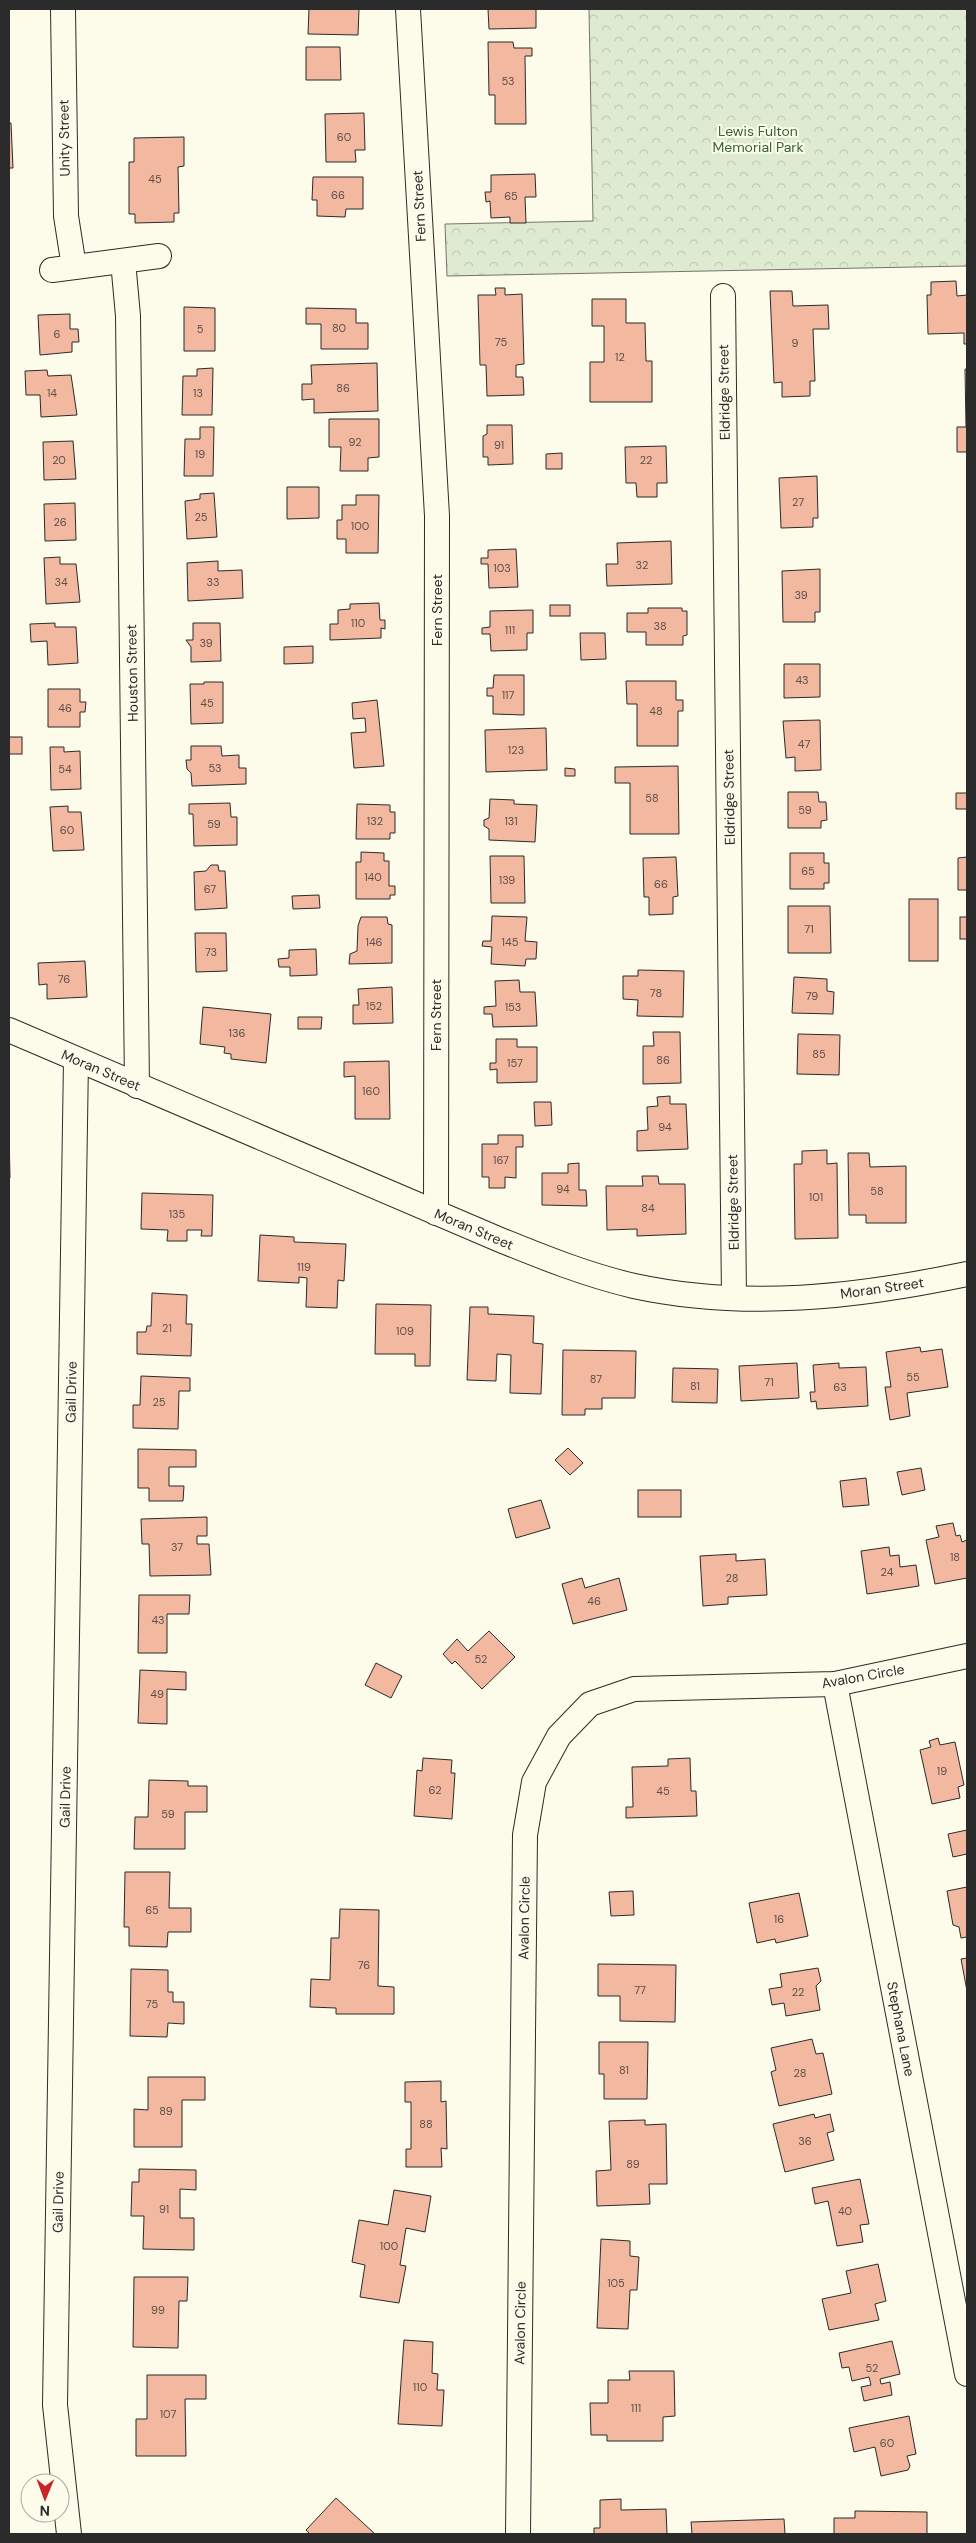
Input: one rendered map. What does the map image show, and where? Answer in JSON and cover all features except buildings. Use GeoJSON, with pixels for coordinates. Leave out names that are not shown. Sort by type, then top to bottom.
{"type":"FeatureCollection","features":[{"type":"Feature","properties":{"kind":"street","name":"Unity Street"},"geometry":{"type":"LineString","coordinates":[[63,9],[66,216],[63,269],[123,261]]}},
{"type":"Feature","properties":{"kind":"street","name":"Fern Street"},"geometry":{"type":"LineString","coordinates":[[408,9],[437,516],[436,1213]]}},
{"type":"Feature","properties":{"kind":"street"},"geometry":{"type":"LineString","coordinates":[[123,261],[159,256]]}},
{"type":"Feature","properties":{"kind":"street","name":"Houston Street"},"geometry":{"type":"LineString","coordinates":[[123,261],[128,316],[137,1086]]}},
{"type":"Feature","properties":{"kind":"street","name":"Eldridge Street"},"geometry":{"type":"LineString","coordinates":[[723,296],[734,1298]]}},
{"type":"Feature","properties":{"kind":"street","name":"Moran Street"},"geometry":{"type":"LineString","coordinates":[[9,1030],[498,1239],[594,1275],[667,1292],[734,1298],[814,1297],[863,1292],[967,1274]]}},
{"type":"Feature","properties":{"kind":"street","name":"Gail Drive"},"geometry":{"type":"LineString","coordinates":[[69,2534],[55,2405],[76,1060]]}},
{"type":"Feature","properties":{"kind":"street","name":"Avalon Circle"},"geometry":{"type":"LineString","coordinates":[[518,2534],[525,1835],[534,1782],[559,1736],[590,1704],[634,1688],[835,1684],[967,1656]]}},
{"type":"Feature","properties":{"kind":"street","name":"Stephana Lane"},"geometry":{"type":"LineString","coordinates":[[835,1684],[967,2374]]}},
{"type":"Feature","properties":{"kind":"green space","name":"Lewis Fulton Memorial Park"},"geometry":{"type":"Polygon","coordinates":[[[589,9],[967,9],[967,266],[447,276],[445,224],[593,221],[589,9]]]}}]}
